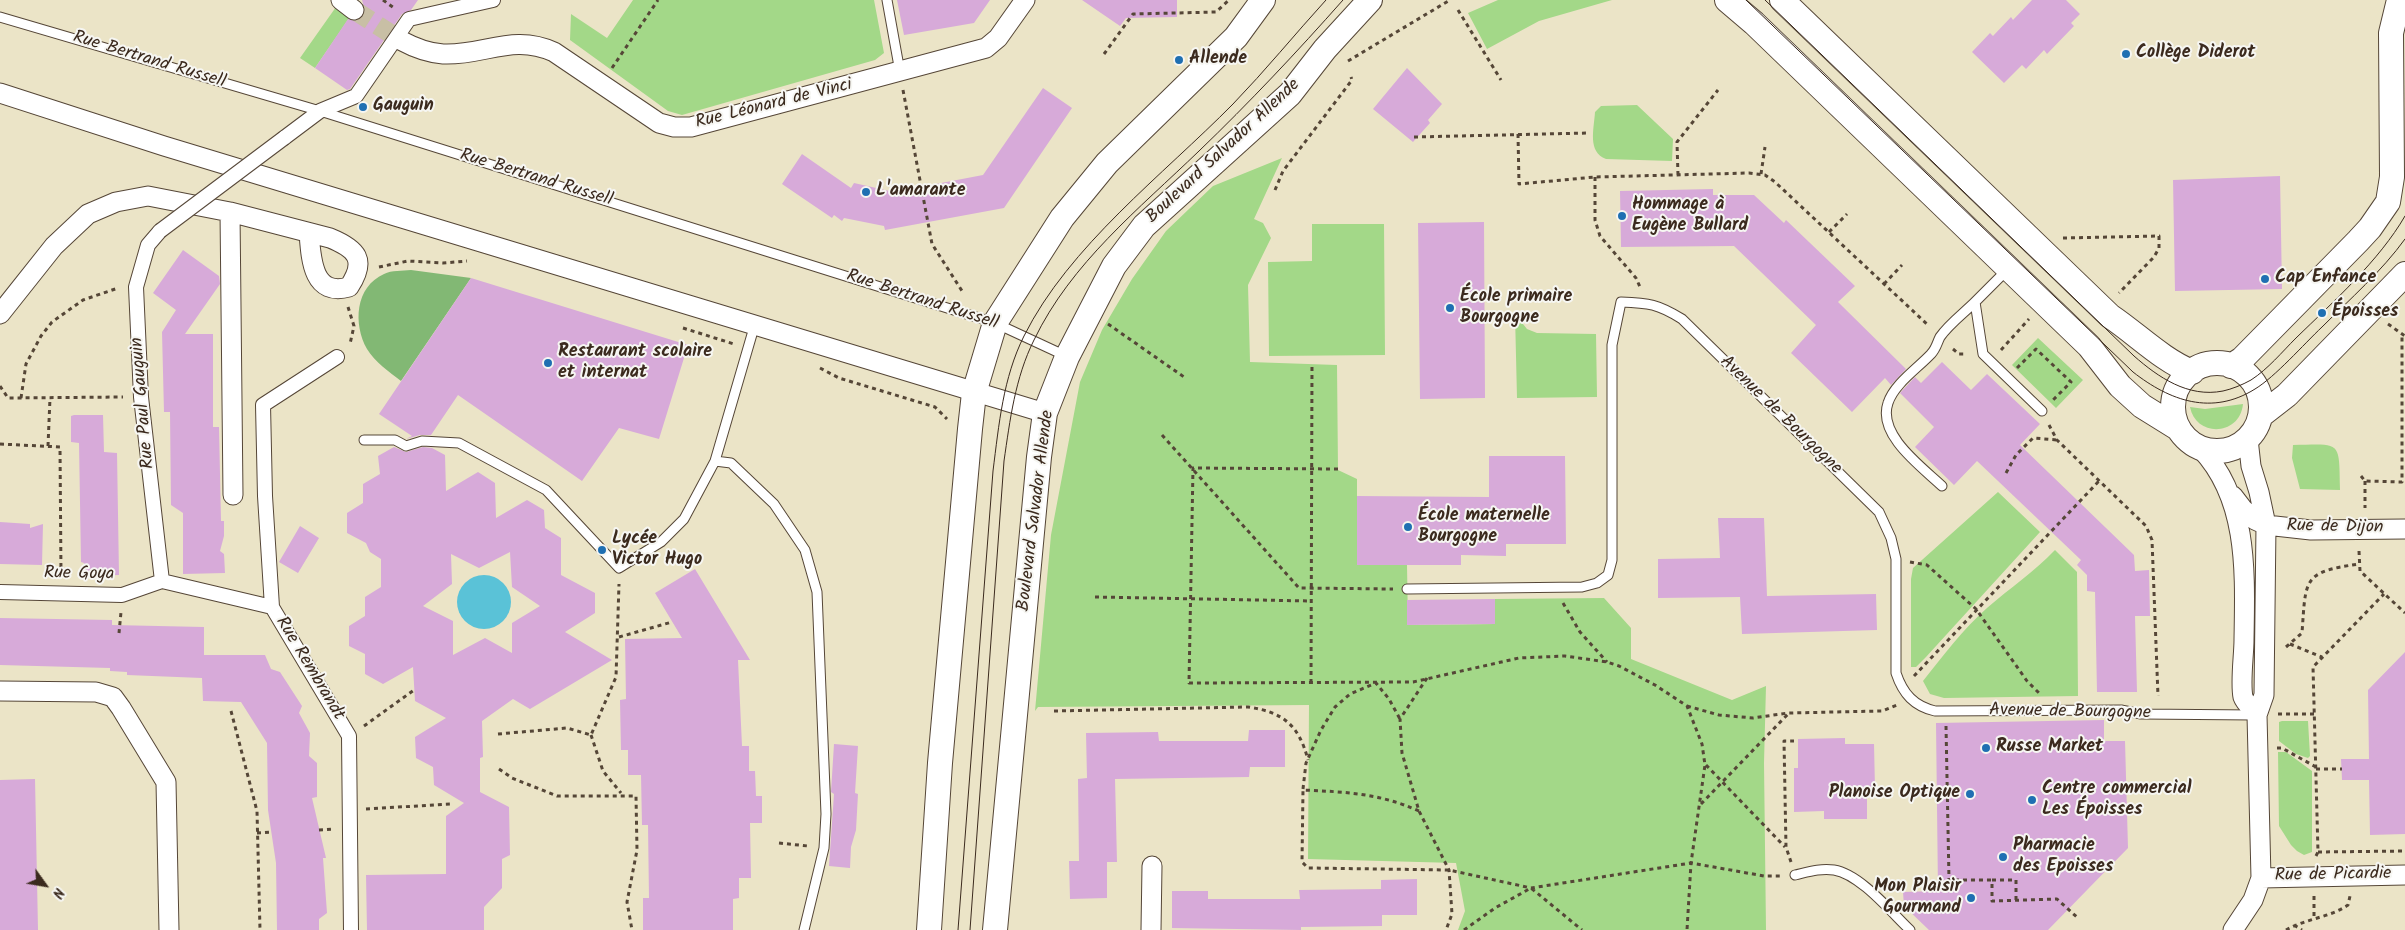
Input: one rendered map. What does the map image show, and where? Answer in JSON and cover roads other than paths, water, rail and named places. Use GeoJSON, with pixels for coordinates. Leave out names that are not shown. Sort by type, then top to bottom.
{"type":"FeatureCollection","features":[{"type":"Feature","properties":{"kind":"street","name":"Rue Paul Gauguin"},"geometry":{"type":"LineString","coordinates":[[162,581],[141,397],[136,287],[148,245],[160,231],[320,111],[356,96],[409,19],[493,0]]}},
{"type":"Feature","properties":{"kind":"street","name":"Rue Léonard de Vinci"},"geometry":{"type":"LineString","coordinates":[[402,41],[431,53],[446,54],[525,43],[542,46],[602,83],[659,123],[674,127],[691,127],[900,73],[986,48],[998,38],[1025,0]]}},
{"type":"Feature","properties":{"kind":"street"},"geometry":{"type":"LineString","coordinates":[[929,930],[940,763],[974,393],[995,323],[1062,218],[1084,190],[1107,163],[1236,37],[1263,0]]}},
{"type":"Feature","properties":{"kind":"street","name":"Boulevard Salvador Allende"},"geometry":{"type":"LineString","coordinates":[[995,930],[1045,413],[1067,357],[1114,266],[1144,226],[1290,94],[1325,49],[1370,0]]}},
{"type":"Feature","properties":{"kind":"street"},"geometry":{"type":"LineString","coordinates":[[1727,0],[1754,23],[2010,267],[2089,346],[2120,386],[2142,406],[2179,429],[2189,442],[2201,449],[2213,462],[2230,493],[2242,509],[2266,526]]}},
{"type":"Feature","properties":{"kind":"street"},"geometry":{"type":"LineString","coordinates":[[1782,0],[2110,316],[2167,360],[2192,372]]}},
{"type":"Feature","properties":{"kind":"street"},"geometry":{"type":"LineString","coordinates":[[2231,366],[2242,359],[2370,228],[2388,202],[2399,101],[2391,33],[2399,0]]}},
{"type":"Feature","properties":{"kind":"street"},"geometry":{"type":"LineString","coordinates":[[0,93],[164,146],[1045,413]]}},
{"type":"Feature","properties":{"kind":"street"},"geometry":{"type":"LineString","coordinates":[[0,314],[54,246],[88,214],[116,202],[148,196],[230,212],[342,243],[354,251],[360,263],[353,281],[338,290],[327,286],[318,279],[310,255],[309,234]]}},
{"type":"Feature","properties":{"kind":"street"},"geometry":{"type":"LineString","coordinates":[[230,212],[233,495]]}},
{"type":"Feature","properties":{"kind":"street"},"geometry":{"type":"LineString","coordinates":[[2260,416],[2287,395],[2405,274]]}},
{"type":"Feature","properties":{"kind":"street","name":"Rue Rembrandt"},"geometry":{"type":"LineString","coordinates":[[337,357],[263,405],[265,496],[272,607],[349,736],[351,930]]}},
{"type":"Feature","properties":{"kind":"street"},"geometry":{"type":"LineString","coordinates":[[2179,429],[2173,408],[2174,398],[2178,386],[2192,372],[2207,365],[2231,366],[2242,371],[2257,388],[2261,407],[2260,416],[2254,431],[2248,439],[2229,450],[2220,452],[2201,449]]}},
{"type":"Feature","properties":{"kind":"street"},"geometry":{"type":"LineString","coordinates":[[2233,930],[2253,900],[2260,878],[2265,714],[2266,526],[2251,466],[2248,439]]}},
{"type":"Feature","properties":{"kind":"street"},"geometry":{"type":"LineString","coordinates":[[2230,493],[2241,541],[2244,591],[2244,698],[2265,714]]}},
{"type":"Feature","properties":{"kind":"street","name":"Rue de Dijon"},"geometry":{"type":"LineString","coordinates":[[2266,526],[2311,530],[2405,529]]}},
{"type":"Feature","properties":{"kind":"street"},"geometry":{"type":"LineString","coordinates":[[162,581],[272,607]]}},
{"type":"Feature","properties":{"kind":"street","name":"Rue Goya"},"geometry":{"type":"LineString","coordinates":[[0,592],[122,595],[162,581]]}},
{"type":"Feature","properties":{"kind":"street"},"geometry":{"type":"LineString","coordinates":[[0,691],[96,692],[113,697],[121,708],[166,782],[170,930]]}},
{"type":"Feature","properties":{"kind":"street"},"geometry":{"type":"LineString","coordinates":[[1150,930],[1152,866]]}},
{"type":"Feature","properties":{"kind":"street","name":"Rue de Picardie"},"geometry":{"type":"LineString","coordinates":[[2260,878],[2405,875]]}},
{"type":"Feature","properties":{"kind":"lane"},"geometry":{"type":"LineString","coordinates":[[887,0],[900,73]]}},
{"type":"Feature","properties":{"kind":"lane","name":"Rue Bertrand Russell"},"geometry":{"type":"LineString","coordinates":[[0,17],[320,111],[995,323],[1067,357]]}},
{"type":"Feature","properties":{"kind":"lane"},"geometry":{"type":"LineString","coordinates":[[1942,486],[1901,447],[1888,423],[1888,403],[1896,390],[1934,352],[1940,337],[2010,267]]}},
{"type":"Feature","properties":{"kind":"lane","name":"Avenue de Bourgogne"},"geometry":{"type":"LineString","coordinates":[[1407,589],[1558,588],[1597,583],[1608,575],[1612,560],[1612,345],[1621,302],[1646,303],[1662,306],[1682,319],[1879,512],[1891,538],[1896,559],[1896,673],[1902,689],[1926,709],[1946,711],[2057,712],[2121,710],[2141,714],[2265,714]]}},
{"type":"Feature","properties":{"kind":"lane"},"geometry":{"type":"LineString","coordinates":[[1975,302],[1983,354],[2042,411]]}},
{"type":"Feature","properties":{"kind":"lane"},"geometry":{"type":"LineString","coordinates":[[364,440],[395,440],[406,446],[422,441],[460,443],[546,490],[619,568],[661,542],[684,519],[715,461],[755,324]]}},
{"type":"Feature","properties":{"kind":"lane"},"geometry":{"type":"LineString","coordinates":[[715,461],[731,463],[774,504],[805,550],[817,592],[826,814],[824,848],[804,930]]}},
{"type":"Feature","properties":{"kind":"lane"},"geometry":{"type":"LineString","coordinates":[[1795,874],[1818,870],[1835,870],[1853,878],[1910,930]]}},
{"type":"Feature","properties":{"kind":"water"},"geometry":{"type":"Polygon","coordinates":[[[479,575],[489,575],[499,579],[507,587],[511,602],[507,617],[499,625],[489,629],[479,629],[469,625],[461,617],[457,607],[457,597],[461,587],[469,579],[479,575]]]}},
{"type":"Feature","properties":{"kind":"tunnel"},"geometry":{"type":"LineString","coordinates":[[354,10],[402,41]]}},
{"type":"Feature","properties":{"kind":"tram line"},"geometry":{"type":"LineString","coordinates":[[958,930],[993,471],[1003,402],[1017,352],[1043,303],[1091,242],[1233,104],[1326,0]]}},
{"type":"Feature","properties":{"kind":"tram line"},"geometry":{"type":"LineString","coordinates":[[970,930],[1004,461],[1014,399],[1028,354],[1049,312],[1067,286],[1108,238],[1254,96],[1343,0]]}},
{"type":"Feature","properties":{"kind":"tram line"},"geometry":{"type":"LineString","coordinates":[[1746,0],[2133,372],[2162,391],[2177,397],[2192,402],[2223,402],[2239,397],[2263,384],[2365,284],[2405,239]]}},
{"type":"Feature","properties":{"kind":"tram line"},"geometry":{"type":"LineString","coordinates":[[1765,0],[2134,356],[2163,378],[2186,389],[2210,392],[2223,391],[2241,385],[2257,376],[2369,265],[2405,216]]}},
{"type":"Feature","properties":{"kind":"place","name":"Collège Diderot"},"geometry":{"type":"Point","coordinates":[2126,54]}},
{"type":"Feature","properties":{"kind":"place","name":"Allende"},"geometry":{"type":"Point","coordinates":[1179,60]}},
{"type":"Feature","properties":{"kind":"place","name":"Gauguin"},"geometry":{"type":"Point","coordinates":[363,107]}},
{"type":"Feature","properties":{"kind":"place","name":"L'amarante"},"geometry":{"type":"Point","coordinates":[866,192]}},
{"type":"Feature","properties":{"kind":"place","name":"Hommage à Eugène Bullard"},"geometry":{"type":"Point","coordinates":[1622,216]}},
{"type":"Feature","properties":{"kind":"place","name":"Cap Enfance"},"geometry":{"type":"Point","coordinates":[2265,279]}},
{"type":"Feature","properties":{"kind":"place","name":"École primaire Bourgogne"},"geometry":{"type":"Point","coordinates":[1450,308]}},
{"type":"Feature","properties":{"kind":"place","name":"Époisses"},"geometry":{"type":"Point","coordinates":[2322,313]}},
{"type":"Feature","properties":{"kind":"place","name":"Restaurant scolaire et internat"},"geometry":{"type":"Point","coordinates":[548,363]}},
{"type":"Feature","properties":{"kind":"place","name":"École maternelle Bourgogne"},"geometry":{"type":"Point","coordinates":[1408,527]}},
{"type":"Feature","properties":{"kind":"place","name":"Lycée Victor Hugo"},"geometry":{"type":"Point","coordinates":[602,550]}},
{"type":"Feature","properties":{"kind":"place","name":"Russe Market"},"geometry":{"type":"Point","coordinates":[1986,748]}},
{"type":"Feature","properties":{"kind":"place","name":"Planoise Optique"},"geometry":{"type":"Point","coordinates":[1970,794]}},
{"type":"Feature","properties":{"kind":"place","name":"Centre commercial Les Époisses"},"geometry":{"type":"Point","coordinates":[2032,800]}},
{"type":"Feature","properties":{"kind":"place","name":"Pharmacie des Epoisses"},"geometry":{"type":"Point","coordinates":[2003,857]}},
{"type":"Feature","properties":{"kind":"place","name":"Mon Plaisir Gourmand"},"geometry":{"type":"Point","coordinates":[1971,898]}}]}
